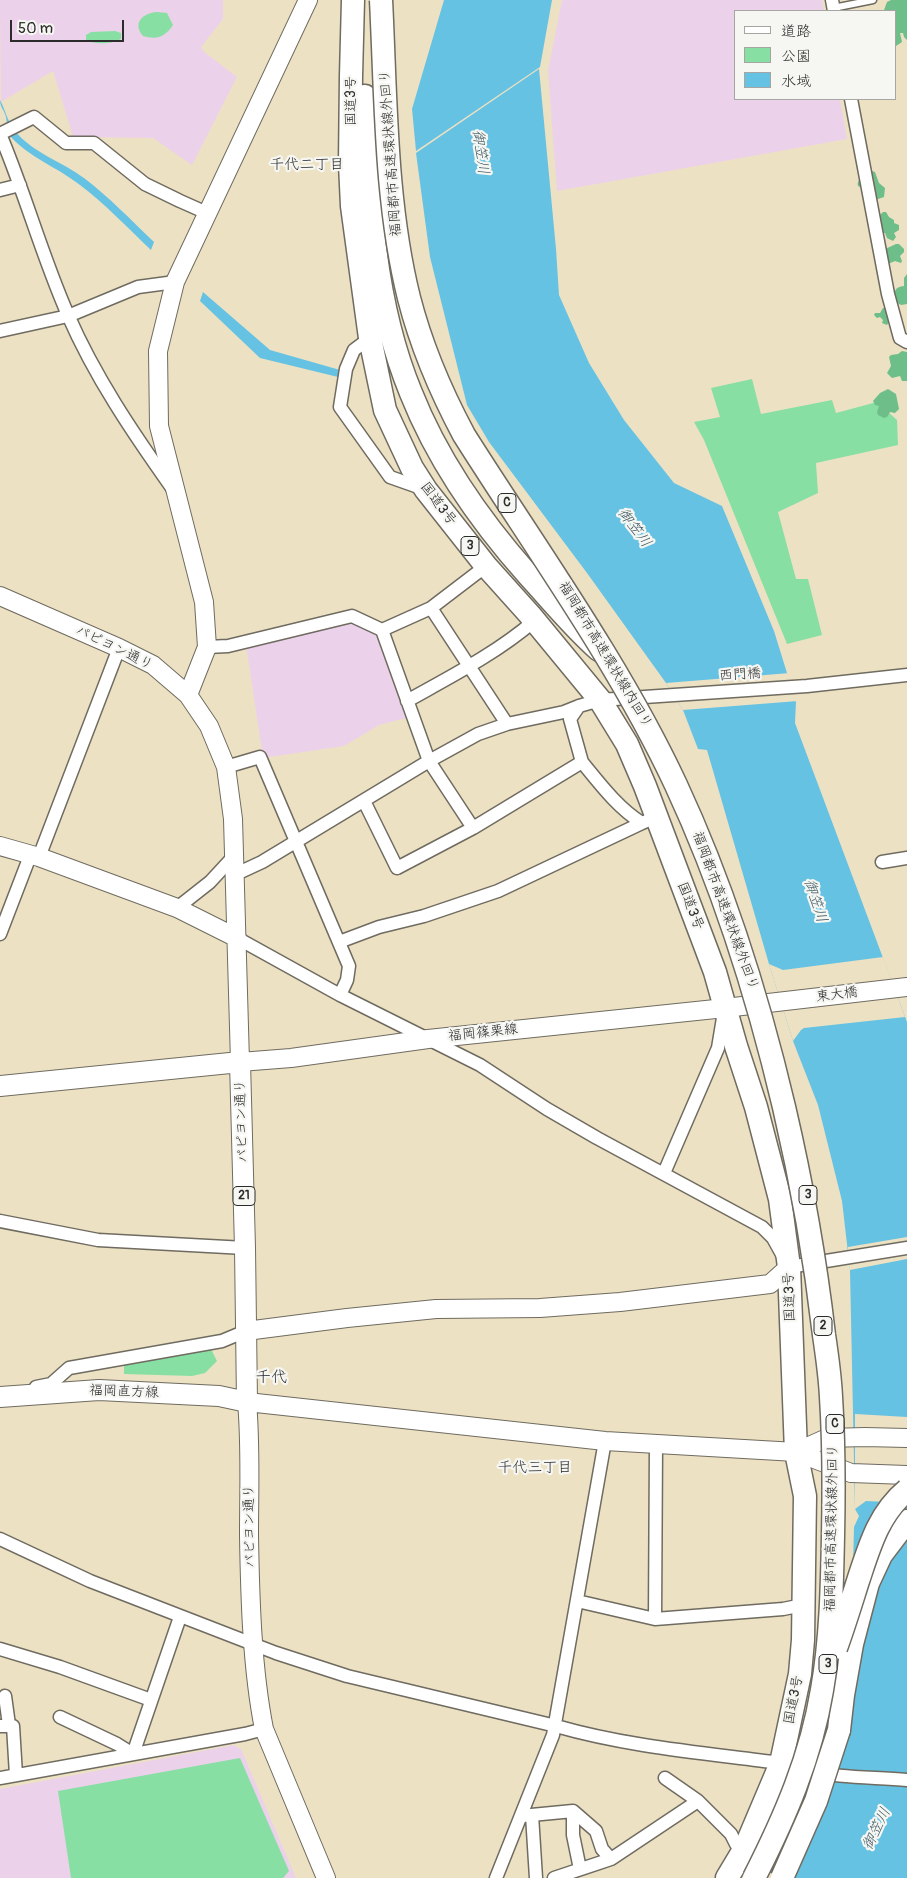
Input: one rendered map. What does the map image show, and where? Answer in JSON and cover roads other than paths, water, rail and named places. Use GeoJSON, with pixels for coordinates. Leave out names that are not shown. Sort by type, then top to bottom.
{"type":"FeatureCollection","features":[{"type":"Feature","properties":{"kind":"highway","name":"国道3号"},"geometry":{"type":"LineString","coordinates":[[353,0],[350,76],[352,198],[370,338],[385,410],[412,468],[433,484],[486,566],[600,700],[627,744],[649,820],[715,972],[756,1107],[780,1199],[789,1267],[796,1452],[804,1496],[800,1674],[781,1763],[745,1848],[727,1878]]}},
{"type":"Feature","properties":{"kind":"highway"},"geometry":{"type":"LineString","coordinates":[[361,0],[366,168],[379,304],[388,356],[404,410],[433,484],[512,578],[532,618]]}},
{"type":"Feature","properties":{"kind":"highway"},"geometry":{"type":"LineString","coordinates":[[361,0],[367,147],[373,229],[386,312],[405,378],[424,424],[473,507],[500,543],[578,631],[623,671]]}},
{"type":"Feature","properties":{"kind":"highway","name":"福岡都市高速環状線外回り"},"geometry":{"type":"LineString","coordinates":[[382,0],[390,169],[395,219],[410,299],[424,344],[449,407],[464,435],[612,667],[675,783],[697,832],[748,969],[775,1067],[802,1182],[817,1271],[831,1392],[834,1456],[832,1598],[822,1689],[806,1759],[780,1827],[754,1878]]}},
{"type":"Feature","properties":{"kind":"highway","name":"福岡都市高速環状線内回り"},"geometry":{"type":"LineString","coordinates":[[382,0],[394,173],[400,225],[416,300],[441,378],[463,430],[640,707],[700,832],[753,977],[778,1065],[812,1226],[820,1271],[833,1392],[837,1456],[836,1599],[827,1690],[820,1727],[786,1828],[764,1878]]}},
{"type":"Feature","properties":{"kind":"highway","name":"国道3号"},"geometry":{"type":"LineString","coordinates":[[390,0],[394,240],[414,329],[436,385],[476,466],[641,698],[678,772],[715,864],[741,961],[792,1114],[812,1216],[842,1469],[835,1494],[834,1601],[827,1678],[805,1770],[783,1828],[759,1878]]}},
{"type":"Feature","properties":{"kind":"highway"},"geometry":{"type":"LineString","coordinates":[[822,1689],[869,1546],[881,1520],[907,1490]]}},
{"type":"Feature","properties":{"kind":"highway"},"geometry":{"type":"LineString","coordinates":[[793,1878],[826,1802],[836,1768],[838,1730],[843,1695],[852,1644],[868,1583],[881,1555],[907,1521]]}},
{"type":"Feature","properties":{"kind":"highway"},"geometry":{"type":"LineString","coordinates":[[782,1878],[816,1801],[838,1730]]}},
{"type":"Feature","properties":{"kind":"main road"},"geometry":{"type":"LineString","coordinates":[[0,1086],[240,1062]]}},
{"type":"Feature","properties":{"kind":"main road","name":"パピヨン通り"},"geometry":{"type":"LineString","coordinates":[[240,1062],[246,1248],[247,1402]]}},
{"type":"Feature","properties":{"kind":"main road","name":"福岡直方線"},"geometry":{"type":"LineString","coordinates":[[0,1396],[99,1390],[219,1396],[247,1402]]}},
{"type":"Feature","properties":{"kind":"street"},"geometry":{"type":"LineString","coordinates":[[188,695],[207,647],[204,602],[159,426],[158,351],[175,282],[308,0]]}},
{"type":"Feature","properties":{"kind":"street"},"geometry":{"type":"LineString","coordinates":[[851,100],[888,294],[900,338],[907,342]]}},
{"type":"Feature","properties":{"kind":"street"},"geometry":{"type":"LineString","coordinates":[[176,494],[134,434],[102,383],[68,316],[0,134],[34,117],[66,144],[94,143],[145,184],[180,202],[207,212]]}},
{"type":"Feature","properties":{"kind":"street"},"geometry":{"type":"LineString","coordinates":[[0,190],[20,185]]}},
{"type":"Feature","properties":{"kind":"street"},"geometry":{"type":"LineString","coordinates":[[0,332],[68,316],[138,286],[175,282]]}},
{"type":"Feature","properties":{"kind":"street"},"geometry":{"type":"LineString","coordinates":[[370,338],[354,350],[346,370],[340,407],[390,477],[433,484]]}},
{"type":"Feature","properties":{"kind":"street"},"geometry":{"type":"LineString","coordinates":[[382,630],[432,608],[486,566]]}},
{"type":"Feature","properties":{"kind":"street","name":"パピヨン通り"},"geometry":{"type":"LineString","coordinates":[[0,596],[119,648],[153,665],[188,695],[209,726],[226,767],[233,819],[240,1062]]}},
{"type":"Feature","properties":{"kind":"street"},"geometry":{"type":"LineString","coordinates":[[432,608],[507,724]]}},
{"type":"Feature","properties":{"kind":"street"},"geometry":{"type":"LineString","coordinates":[[207,647],[228,646],[352,616],[382,630],[429,761],[473,828]]}},
{"type":"Feature","properties":{"kind":"street"},"geometry":{"type":"LineString","coordinates":[[407,702],[523,631],[532,618]]}},
{"type":"Feature","properties":{"kind":"street"},"geometry":{"type":"LineString","coordinates":[[0,934],[35,856],[119,648]]}},
{"type":"Feature","properties":{"kind":"street","name":"西門橋"},"geometry":{"type":"LineString","coordinates":[[234,876],[262,862],[429,761],[478,734],[507,724],[564,712],[600,700],[807,686],[907,675]]}},
{"type":"Feature","properties":{"kind":"street"},"geometry":{"type":"LineString","coordinates":[[579,706],[570,719],[582,762],[613,798],[649,820]]}},
{"type":"Feature","properties":{"kind":"street"},"geometry":{"type":"LineString","coordinates":[[226,767],[260,757],[349,966],[347,980],[340,995]]}},
{"type":"Feature","properties":{"kind":"street"},"geometry":{"type":"LineString","coordinates":[[364,801],[397,868],[473,828],[582,762]]}},
{"type":"Feature","properties":{"kind":"street"},"geometry":{"type":"LineString","coordinates":[[339,942],[379,927],[424,916],[498,891],[649,820]]}},
{"type":"Feature","properties":{"kind":"street"},"geometry":{"type":"LineString","coordinates":[[0,846],[35,856],[177,908],[237,938],[340,995],[480,1065],[564,1119],[762,1227],[773,1238],[789,1267]]}},
{"type":"Feature","properties":{"kind":"street"},"geometry":{"type":"LineString","coordinates":[[177,908],[210,882],[234,856]]}},
{"type":"Feature","properties":{"kind":"street"},"geometry":{"type":"LineString","coordinates":[[882,862],[907,858]]}},
{"type":"Feature","properties":{"kind":"street","name":"東大橋"},"geometry":{"type":"LineString","coordinates":[[756,1004],[907,986]]}},
{"type":"Feature","properties":{"kind":"street","name":"福岡篠栗線"},"geometry":{"type":"LineString","coordinates":[[240,1062],[291,1058],[428,1039],[756,1004]]}},
{"type":"Feature","properties":{"kind":"street"},"geometry":{"type":"LineString","coordinates":[[664,1173],[718,1048],[725,1008]]}},
{"type":"Feature","properties":{"kind":"street"},"geometry":{"type":"LineString","coordinates":[[0,1221],[98,1240],[246,1248]]}},
{"type":"Feature","properties":{"kind":"street"},"geometry":{"type":"LineString","coordinates":[[0,1396],[51,1384],[69,1368],[222,1341],[246,1331],[436,1309],[540,1308],[620,1302],[770,1284],[789,1267],[907,1248]]}},
{"type":"Feature","properties":{"kind":"street"},"geometry":{"type":"LineString","coordinates":[[247,1402],[604,1440],[796,1452],[842,1469],[907,1475]]}},
{"type":"Feature","properties":{"kind":"street","name":"パピヨン通り"},"geometry":{"type":"LineString","coordinates":[[247,1402],[250,1432],[249,1536],[259,1704],[264,1729],[326,1878]]}},
{"type":"Feature","properties":{"kind":"street"},"geometry":{"type":"LineString","coordinates":[[796,1452],[838,1438],[907,1438]]}},
{"type":"Feature","properties":{"kind":"street"},"geometry":{"type":"LineString","coordinates":[[497,1878],[527,1815],[554,1735],[604,1440]]}},
{"type":"Feature","properties":{"kind":"street"},"geometry":{"type":"LineString","coordinates":[[655,1619],[656,1444]]}},
{"type":"Feature","properties":{"kind":"street"},"geometry":{"type":"LineString","coordinates":[[0,1539],[90,1581],[180,1617],[254,1645],[347,1676],[583,1734],[633,1744],[781,1763],[805,1770],[840,1775],[907,1780]]}},
{"type":"Feature","properties":{"kind":"street"},"geometry":{"type":"LineString","coordinates":[[577,1600],[655,1619],[783,1609],[803,1605]]}},
{"type":"Feature","properties":{"kind":"street"},"geometry":{"type":"LineString","coordinates":[[133,1754],[180,1617]]}},
{"type":"Feature","properties":{"kind":"street"},"geometry":{"type":"LineString","coordinates":[[0,1649],[60,1667],[151,1700]]}},
{"type":"Feature","properties":{"kind":"street"},"geometry":{"type":"LineString","coordinates":[[5,1696],[4,1726],[13,1726],[16,1775]]}},
{"type":"Feature","properties":{"kind":"street"},"geometry":{"type":"LineString","coordinates":[[60,1716],[133,1754]]}},
{"type":"Feature","properties":{"kind":"street"},"geometry":{"type":"LineString","coordinates":[[0,1778],[264,1729]]}},
{"type":"Feature","properties":{"kind":"street"},"geometry":{"type":"LineString","coordinates":[[665,1778],[698,1801],[731,1834],[736,1844],[745,1848]]}},
{"type":"Feature","properties":{"kind":"street"},"geometry":{"type":"LineString","coordinates":[[554,1878],[611,1859],[698,1801]]}},
{"type":"Feature","properties":{"kind":"street"},"geometry":{"type":"LineString","coordinates":[[527,1815],[573,1811],[596,1831],[602,1849],[611,1859]]}},
{"type":"Feature","properties":{"kind":"street"},"geometry":{"type":"LineString","coordinates":[[573,1811],[573,1835],[580,1869]]}},
{"type":"Feature","properties":{"kind":"street"},"geometry":{"type":"LineString","coordinates":[[527,1815],[536,1878]]}},
{"type":"Feature","properties":{"kind":"lane"},"geometry":{"type":"LineString","coordinates":[[833,6],[873,0]]}},
{"type":"Feature","properties":{"kind":"water"},"geometry":{"type":"Polygon","coordinates":[[[444,0],[552,0],[540,67],[416,151],[412,109],[444,0]]]}},
{"type":"Feature","properties":{"kind":"water","name":"御笠川"},"geometry":{"type":"Polygon","coordinates":[[[539,69],[559,295],[589,363],[624,420],[674,483],[722,506],[774,631],[796,702],[795,723],[907,1022],[907,1878],[778,1878],[793,1851],[851,1650],[854,1527],[859,1516],[855,1509],[850,1270],[842,1201],[818,1105],[793,1041],[707,750],[698,749],[683,710],[666,683],[489,442],[467,405],[430,257],[416,153],[539,69]]]}},
{"type":"Feature","properties":{"kind":"water"},"geometry":{"type":"Polygon","coordinates":[[[0,100],[10,124],[22,139],[84,178],[102,193],[154,242],[151,250],[89,192],[18,144],[10,136],[0,100]]]}},
{"type":"Feature","properties":{"kind":"water"},"geometry":{"type":"Polygon","coordinates":[[[203,292],[270,350],[340,370],[338,377],[260,358],[200,301],[203,292]]]}},
{"type":"Feature","properties":{"kind":"district","name":"千代二丁目"},"geometry":{"type":"Point","coordinates":[307,165]}},
{"type":"Feature","properties":{"kind":"district","name":"千代"},"geometry":{"type":"Point","coordinates":[271,1378]}},
{"type":"Feature","properties":{"kind":"district","name":"千代三丁目"},"geometry":{"type":"Point","coordinates":[535,1468]}}]}
